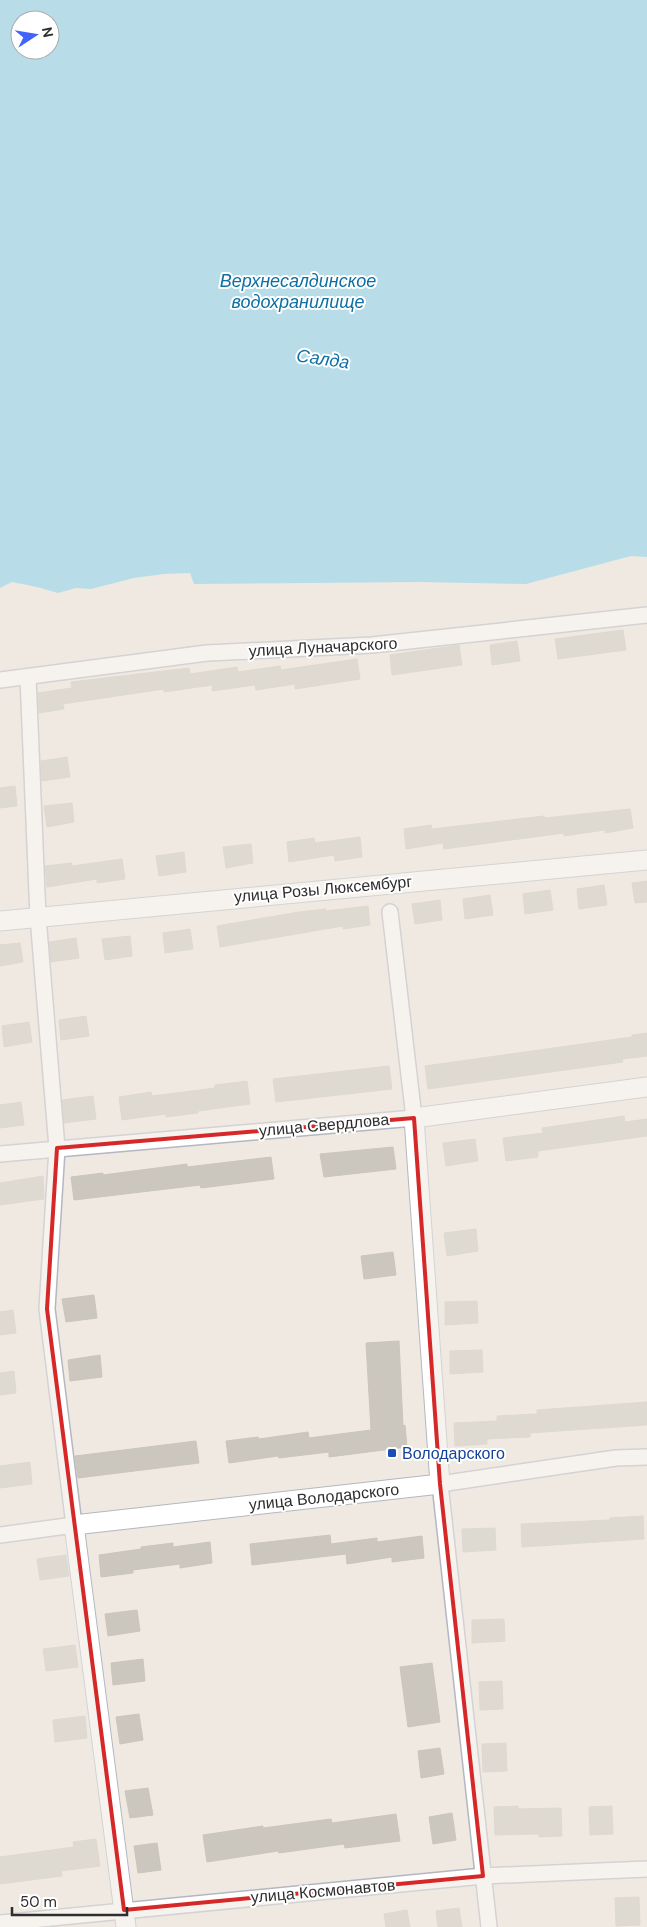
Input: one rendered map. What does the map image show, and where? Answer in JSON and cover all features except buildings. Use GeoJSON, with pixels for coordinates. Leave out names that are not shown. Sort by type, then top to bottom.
{"type":"FeatureCollection","features":[{"type":"Feature","properties":{"kind":"street","name":"улица Луначарского"},"geometry":{"type":"LineString","coordinates":[[0,680],[207,653],[372,645],[647,615]]}},
{"type":"Feature","properties":{"kind":"street"},"geometry":{"type":"LineString","coordinates":[[28,677],[38,917],[57,1148],[46,1309],[125,1918]]}},
{"type":"Feature","properties":{"kind":"street","name":"улица Розы Люксембург"},"geometry":{"type":"LineString","coordinates":[[0,921],[647,860]]}},
{"type":"Feature","properties":{"kind":"street"},"geometry":{"type":"LineString","coordinates":[[390,912],[414,1118],[440,1484],[489,1927]]}},
{"type":"Feature","properties":{"kind":"street","name":"улица Свердлова"},"geometry":{"type":"LineString","coordinates":[[0,1154],[414,1118],[647,1087]]}},
{"type":"Feature","properties":{"kind":"street","name":"улица Володарского"},"geometry":{"type":"LineString","coordinates":[[0,1535],[74,1524],[440,1484],[616,1458],[647,1457]]}},
{"type":"Feature","properties":{"kind":"street","name":"улица Космонавтов"},"geometry":{"type":"LineString","coordinates":[[0,1923],[125,1918],[483,1876],[647,1869]]}},
{"type":"Feature","properties":{"kind":"highlighted area"},"geometry":{"type":"Polygon","coordinates":[[[414,1118],[440,1484],[483,1876],[124,1910],[47,1309],[57,1148],[414,1118]]]}},
{"type":"Feature","properties":{"kind":"water","name":"Верхнесалдинское водохранилище"},"geometry":{"type":"Polygon","coordinates":[[[0,0],[647,0],[647,557],[631,556],[526,584],[420,582],[194,584],[190,573],[134,578],[91,589],[76,588],[58,593],[12,582],[0,588],[0,0]]]}},
{"type":"Feature","properties":{"kind":"place","name":"Володарского"},"geometry":{"type":"Point","coordinates":[392,1453]}},
{"type":"Feature","properties":{"kind":"water label","name":"Салда"},"geometry":{"type":"Point","coordinates":[323,359]}}]}
